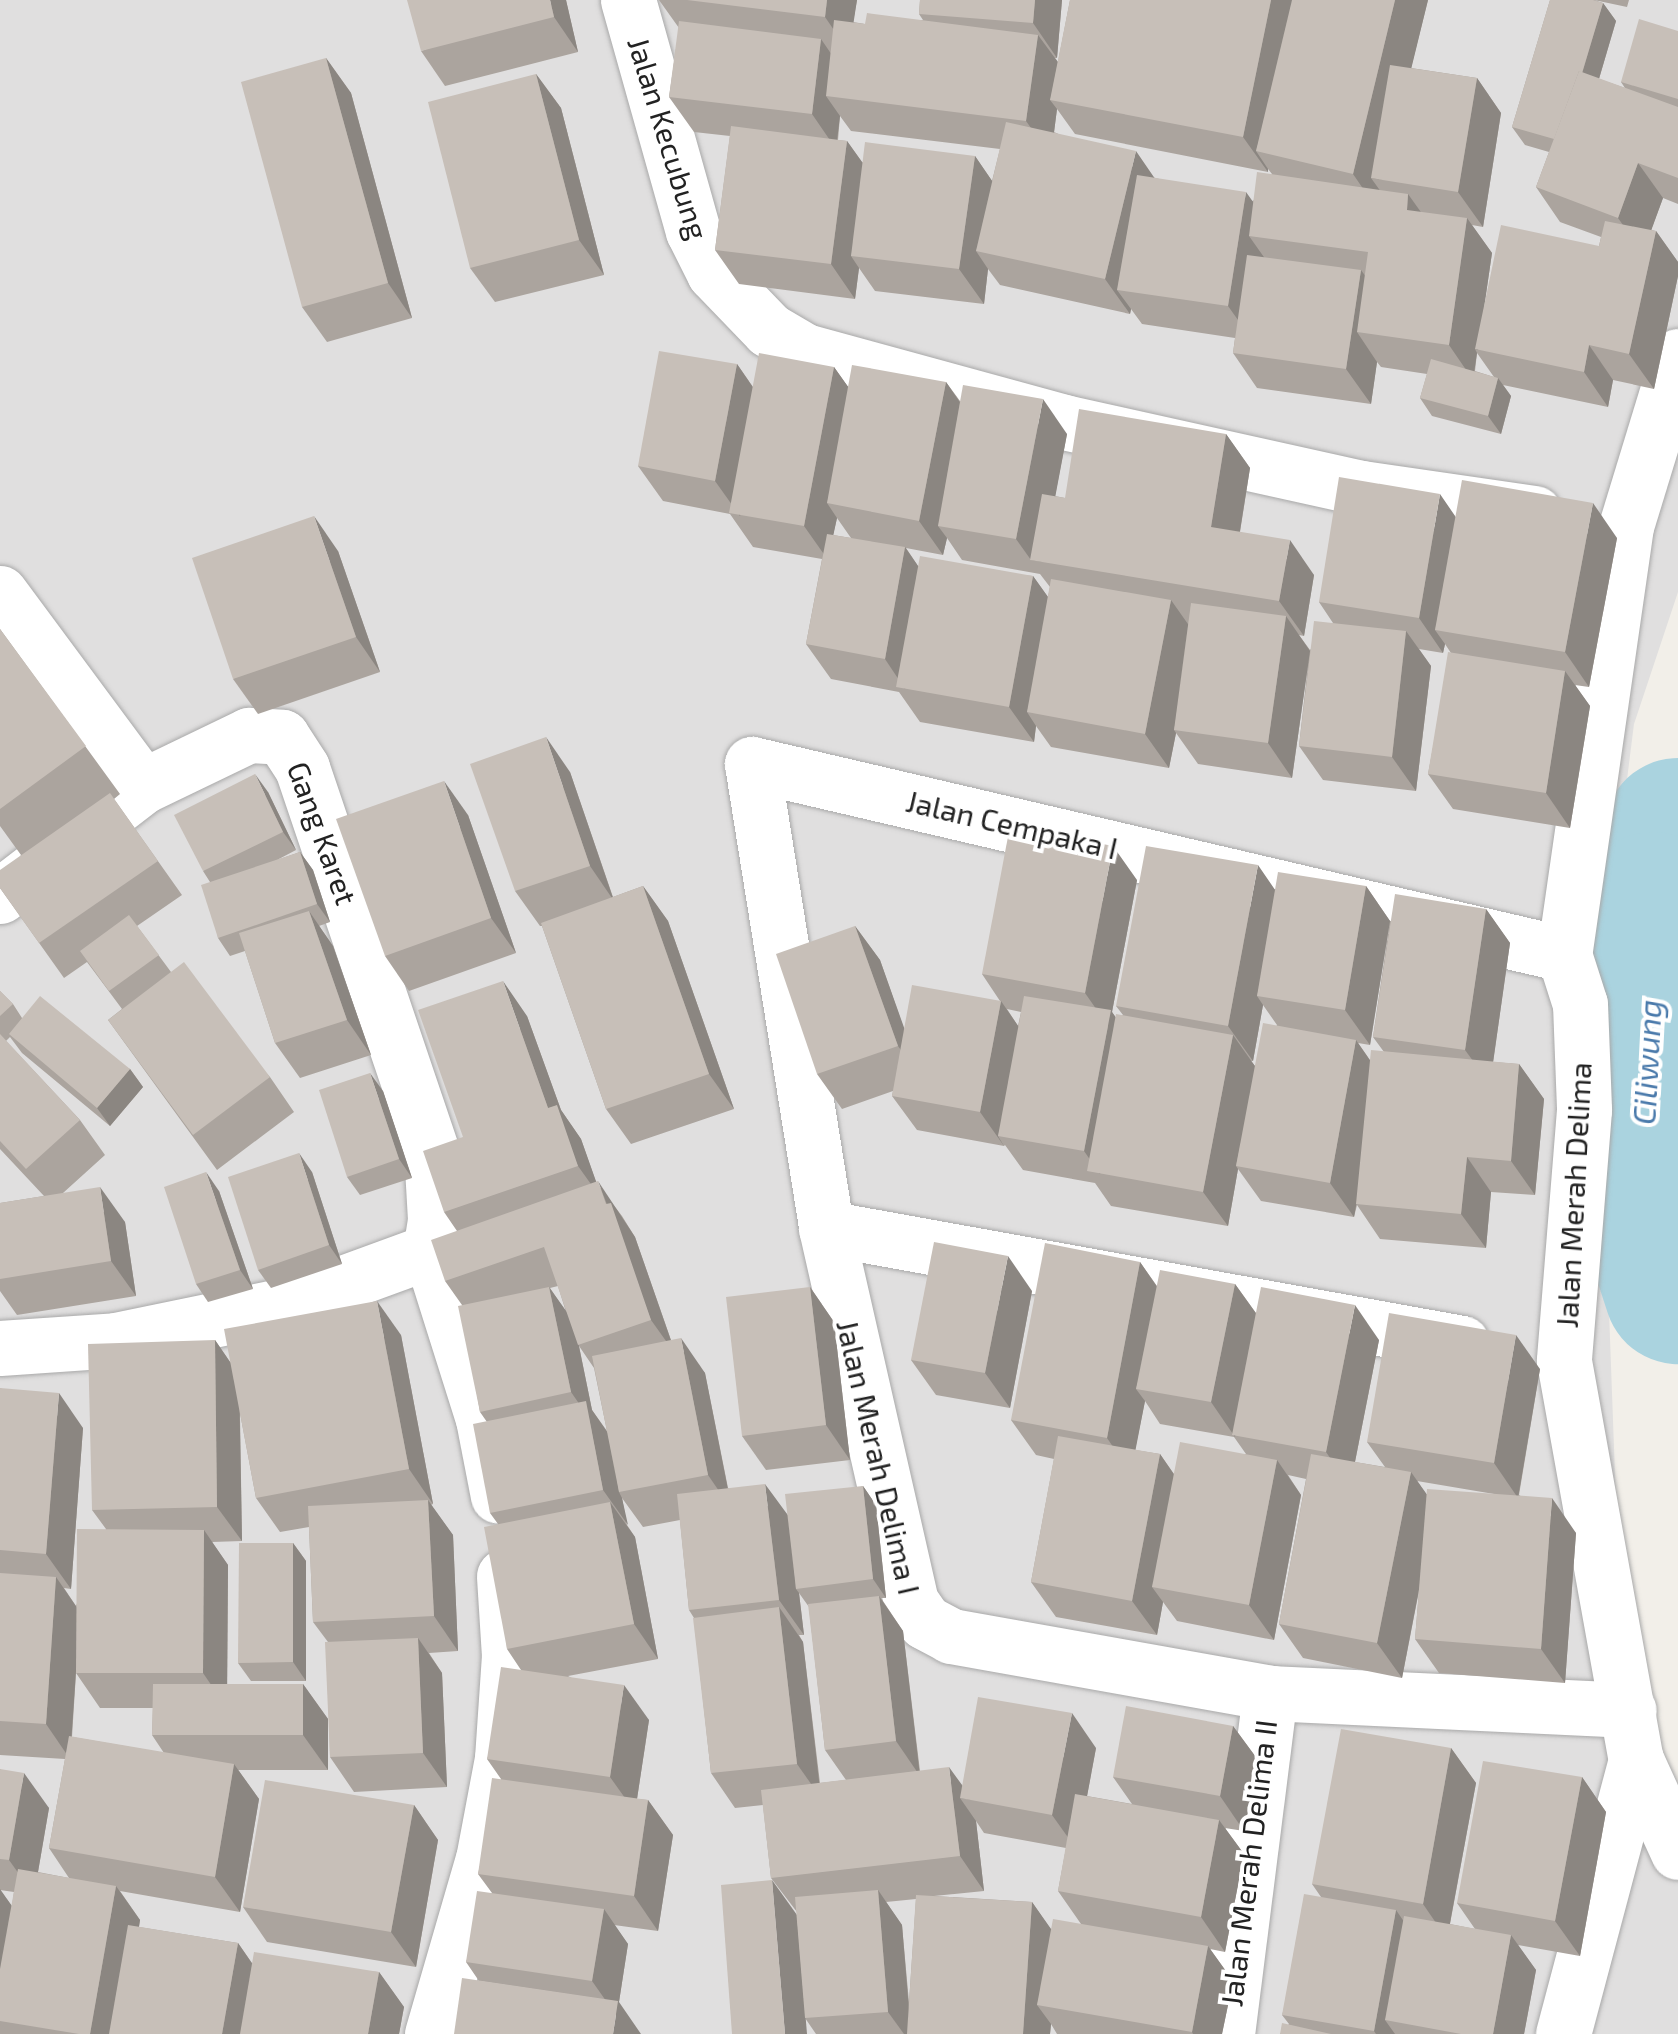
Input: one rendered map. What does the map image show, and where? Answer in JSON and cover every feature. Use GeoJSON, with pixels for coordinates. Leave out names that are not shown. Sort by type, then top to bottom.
{"type":"FeatureCollection","features":[{"type":"Feature","properties":{"kind":"street","name":"Jalan Kecubung"},"geometry":{"type":"LineString","coordinates":[[628,0],[694,231],[714,273],[770,330],[805,351],[1064,422],[1361,488],[1626,526]]}},
{"type":"Feature","properties":{"kind":"street","name":"Jalan Merah Delima"},"geometry":{"type":"LineString","coordinates":[[1678,356],[1626,526],[1564,954],[1580,1004],[1584,1110],[1564,1361],[1632,1735],[1678,1852]]}},
{"type":"Feature","properties":{"kind":"street"},"geometry":{"type":"LineString","coordinates":[[0,593],[143,786]]}},
{"type":"Feature","properties":{"kind":"street","name":"Gang Karet"},"geometry":{"type":"LineString","coordinates":[[0,896],[143,786],[249,736],[282,737],[295,751],[431,1150],[435,1220],[430,1251],[484,1420],[501,1507],[508,1656],[502,1758],[484,1858],[432,2034]]}},
{"type":"Feature","properties":{"kind":"street","name":"Jalan Cempaka I"},"geometry":{"type":"LineString","coordinates":[[752,764],[1564,954]]}},
{"type":"Feature","properties":{"kind":"street","name":"Jalan Merah Delima I"},"geometry":{"type":"LineString","coordinates":[[752,764],[826,1228],[911,1602],[925,1622],[951,1636],[1270,1693],[1632,1735]]}},
{"type":"Feature","properties":{"kind":"street"},"geometry":{"type":"LineString","coordinates":[[826,1228],[1564,1361]]}},
{"type":"Feature","properties":{"kind":"street"},"geometry":{"type":"LineString","coordinates":[[0,1348],[116,1340],[280,1306],[430,1251]]}},
{"type":"Feature","properties":{"kind":"street","name":"Jalan Merah Delima II"},"geometry":{"type":"LineString","coordinates":[[1226,2034],[1270,1693]]}},
{"type":"Feature","properties":{"kind":"street"},"geometry":{"type":"LineString","coordinates":[[1563,2034],[1632,1735]]}},
{"type":"Feature","properties":{"kind":"shaded area"},"geometry":{"type":"Polygon","coordinates":[[[0,0],[1678,0],[1678,592],[1634,724],[1598,1010],[1618,1557],[1662,1751],[1678,1784],[1678,2034],[0,2034],[0,0]]]}},
{"type":"Feature","properties":{"kind":"shaded area"},"geometry":{"type":"Polygon","coordinates":[[[1641,1176],[1678,1177],[1678,1290],[1641,1176]]]}},
{"type":"Feature","properties":{"kind":"green space"},"geometry":{"type":"Polygon","coordinates":[[[1678,832],[1678,1177],[1641,1176],[1653,906],[1678,832]]]}},
{"type":"Feature","properties":{"kind":"building"},"geometry":{"type":"Polygon","coordinates":[[[407,0],[550,0],[554,17],[421,51],[407,0]]]}},
{"type":"Feature","properties":{"kind":"building"},"geometry":{"type":"Polygon","coordinates":[[[687,0],[827,0],[825,17],[687,0]]]}},
{"type":"Feature","properties":{"kind":"building"},"geometry":{"type":"Polygon","coordinates":[[[920,0],[1035,0],[1033,23],[919,14],[920,0]]]}},
{"type":"Feature","properties":{"kind":"building"},"geometry":{"type":"Polygon","coordinates":[[[1070,0],[1271,0],[1243,137],[1050,100],[1070,0]]]}},
{"type":"Feature","properties":{"kind":"building"},"geometry":{"type":"Polygon","coordinates":[[[1292,0],[1395,0],[1353,174],[1256,151],[1292,0]]]}},
{"type":"Feature","properties":{"kind":"building"},"geometry":{"type":"Polygon","coordinates":[[[1550,0],[1603,3],[1582,73],[1579,71],[1554,139],[1512,127],[1550,0]]]}},
{"type":"Feature","properties":{"kind":"building"},"geometry":{"type":"Polygon","coordinates":[[[867,13],[1038,35],[1026,121],[826,96],[834,20],[865,24],[867,13]]]}},
{"type":"Feature","properties":{"kind":"building"},"geometry":{"type":"Polygon","coordinates":[[[1639,19],[1678,31],[1678,99],[1621,82],[1639,19]]]}},
{"type":"Feature","properties":{"kind":"building"},"geometry":{"type":"Polygon","coordinates":[[[679,21],[821,39],[812,114],[669,97],[679,21]]]}},
{"type":"Feature","properties":{"kind":"building"},"geometry":{"type":"Polygon","coordinates":[[[326,58],[388,283],[302,307],[241,82],[326,58]]]}},
{"type":"Feature","properties":{"kind":"building"},"geometry":{"type":"Polygon","coordinates":[[[1390,65],[1477,78],[1458,192],[1371,178],[1390,65]]]}},
{"type":"Feature","properties":{"kind":"building"},"geometry":{"type":"Polygon","coordinates":[[[1579,71],[1678,107],[1678,178],[1638,163],[1618,218],[1536,187],[1579,71]]]}},
{"type":"Feature","properties":{"kind":"building"},"geometry":{"type":"Polygon","coordinates":[[[536,74],[579,240],[470,268],[428,102],[536,74]]]}},
{"type":"Feature","properties":{"kind":"building"},"geometry":{"type":"Polygon","coordinates":[[[1006,122],[1136,151],[1105,279],[976,251],[1006,122]]]}},
{"type":"Feature","properties":{"kind":"building"},"geometry":{"type":"Polygon","coordinates":[[[731,126],[847,141],[831,264],[715,250],[731,126]]]}},
{"type":"Feature","properties":{"kind":"building"},"geometry":{"type":"Polygon","coordinates":[[[865,142],[975,156],[959,269],[851,256],[865,142]]]}},
{"type":"Feature","properties":{"kind":"building"},"geometry":{"type":"Polygon","coordinates":[[[1257,172],[1408,194],[1407,210],[1467,218],[1449,345],[1357,332],[1368,252],[1249,236],[1257,172]]]}},
{"type":"Feature","properties":{"kind":"building"},"geometry":{"type":"Polygon","coordinates":[[[1137,175],[1246,192],[1228,306],[1117,290],[1137,175]]]}},
{"type":"Feature","properties":{"kind":"building"},"geometry":{"type":"Polygon","coordinates":[[[1605,221],[1656,231],[1629,354],[1589,345],[1584,372],[1475,349],[1501,225],[1599,246],[1605,221]]]}},
{"type":"Feature","properties":{"kind":"building"},"geometry":{"type":"Polygon","coordinates":[[[1247,255],[1361,270],[1346,369],[1233,353],[1247,255]]]}},
{"type":"Feature","properties":{"kind":"building"},"geometry":{"type":"Polygon","coordinates":[[[659,351],[737,364],[715,481],[638,466],[659,351]]]}},
{"type":"Feature","properties":{"kind":"building"},"geometry":{"type":"Polygon","coordinates":[[[759,353],[834,367],[804,526],[729,513],[759,353]]]}},
{"type":"Feature","properties":{"kind":"building"},"geometry":{"type":"Polygon","coordinates":[[[1431,359],[1498,378],[1488,416],[1420,398],[1431,359]]]}},
{"type":"Feature","properties":{"kind":"building"},"geometry":{"type":"Polygon","coordinates":[[[852,365],[946,382],[919,521],[827,503],[852,365]]]}},
{"type":"Feature","properties":{"kind":"building"},"geometry":{"type":"Polygon","coordinates":[[[963,385],[1043,399],[1016,539],[938,526],[963,385]]]}},
{"type":"Feature","properties":{"kind":"building"},"geometry":{"type":"Polygon","coordinates":[[[1079,409],[1226,434],[1211,527],[1290,540],[1279,601],[1030,560],[1042,494],[1065,498],[1079,409]]]}},
{"type":"Feature","properties":{"kind":"building"},"geometry":{"type":"Polygon","coordinates":[[[1339,477],[1440,494],[1419,618],[1319,602],[1339,477]]]}},
{"type":"Feature","properties":{"kind":"building"},"geometry":{"type":"Polygon","coordinates":[[[1462,480],[1593,503],[1565,652],[1435,630],[1462,480]]]}},
{"type":"Feature","properties":{"kind":"building"},"geometry":{"type":"Polygon","coordinates":[[[314,516],[356,637],[233,679],[192,558],[314,516]]]}},
{"type":"Feature","properties":{"kind":"building"},"geometry":{"type":"Polygon","coordinates":[[[827,534],[905,547],[885,659],[806,644],[827,534]]]}},
{"type":"Feature","properties":{"kind":"building"},"geometry":{"type":"Polygon","coordinates":[[[920,556],[1033,576],[1009,707],[896,687],[920,556]]]}},
{"type":"Feature","properties":{"kind":"building"},"geometry":{"type":"Polygon","coordinates":[[[1051,579],[1171,600],[1145,734],[1027,712],[1051,579]]]}},
{"type":"Feature","properties":{"kind":"building"},"geometry":{"type":"Polygon","coordinates":[[[1191,603],[1286,616],[1268,743],[1174,730],[1191,603]]]}},
{"type":"Feature","properties":{"kind":"building"},"geometry":{"type":"Polygon","coordinates":[[[1314,621],[1406,631],[1392,757],[1299,746],[1314,621]]]}},
{"type":"Feature","properties":{"kind":"building"},"geometry":{"type":"Polygon","coordinates":[[[0,629],[86,746],[0,809],[0,629]]]}},
{"type":"Feature","properties":{"kind":"building"},"geometry":{"type":"Polygon","coordinates":[[[1448,652],[1565,671],[1546,793],[1428,774],[1448,652]]]}},
{"type":"Feature","properties":{"kind":"building"},"geometry":{"type":"Polygon","coordinates":[[[546,737],[590,866],[515,891],[470,764],[546,737]]]}},
{"type":"Feature","properties":{"kind":"building"},"geometry":{"type":"Polygon","coordinates":[[[255,774],[283,832],[203,871],[174,815],[255,774]]]}},
{"type":"Feature","properties":{"kind":"building"},"geometry":{"type":"Polygon","coordinates":[[[444,781],[491,918],[385,956],[336,819],[444,781]]]}},
{"type":"Feature","properties":{"kind":"building"},"geometry":{"type":"Polygon","coordinates":[[[110,793],[158,861],[39,943],[0,888],[0,870],[110,793]]]}},
{"type":"Feature","properties":{"kind":"building"},"geometry":{"type":"Polygon","coordinates":[[[1010,826],[1113,846],[1085,993],[982,974],[1010,826]]]}},
{"type":"Feature","properties":{"kind":"building"},"geometry":{"type":"Polygon","coordinates":[[[1146,846],[1258,865],[1228,1026],[1116,1006],[1146,846]]]}},
{"type":"Feature","properties":{"kind":"building"},"geometry":{"type":"Polygon","coordinates":[[[300,852],[317,904],[218,938],[201,885],[300,852]]]}},
{"type":"Feature","properties":{"kind":"building"},"geometry":{"type":"Polygon","coordinates":[[[1278,872],[1366,886],[1345,1010],[1257,996],[1278,872]]]}},
{"type":"Feature","properties":{"kind":"building"},"geometry":{"type":"Polygon","coordinates":[[[643,886],[709,1074],[606,1109],[541,923],[643,886]]]}},
{"type":"Feature","properties":{"kind":"building"},"geometry":{"type":"Polygon","coordinates":[[[1395,894],[1486,909],[1465,1050],[1373,1037],[1395,894]]]}},
{"type":"Feature","properties":{"kind":"building"},"geometry":{"type":"Polygon","coordinates":[[[309,911],[347,1020],[275,1043],[239,933],[309,911]]]}},
{"type":"Feature","properties":{"kind":"building"},"geometry":{"type":"Polygon","coordinates":[[[129,915],[159,955],[109,991],[80,951],[129,915]]]}},
{"type":"Feature","properties":{"kind":"building"},"geometry":{"type":"Polygon","coordinates":[[[855,926],[898,1046],[817,1074],[776,954],[855,926]]]}},
{"type":"Feature","properties":{"kind":"building"},"geometry":{"type":"Polygon","coordinates":[[[184,962],[270,1077],[193,1135],[108,1020],[184,962]]]}},
{"type":"Feature","properties":{"kind":"building"},"geometry":{"type":"Polygon","coordinates":[[[503,981],[548,1108],[557,1105],[578,1166],[444,1212],[423,1151],[463,1137],[418,1010],[503,981]]]}},
{"type":"Feature","properties":{"kind":"building"},"geometry":{"type":"Polygon","coordinates":[[[912,985],[1001,1001],[980,1112],[892,1096],[912,985]]]}},
{"type":"Feature","properties":{"kind":"building"},"geometry":{"type":"Polygon","coordinates":[[[0,991],[13,1004],[0,1016],[0,991]]]}},
{"type":"Feature","properties":{"kind":"building"},"geometry":{"type":"Polygon","coordinates":[[[40,996],[130,1069],[97,1108],[9,1034],[40,996]]]}},
{"type":"Feature","properties":{"kind":"building"},"geometry":{"type":"Polygon","coordinates":[[[1024,996],[1111,1010],[1084,1151],[998,1136],[1024,996]]]}},
{"type":"Feature","properties":{"kind":"building"},"geometry":{"type":"Polygon","coordinates":[[[1116,1014],[1233,1035],[1203,1192],[1087,1171],[1116,1014]]]}},
{"type":"Feature","properties":{"kind":"building"},"geometry":{"type":"Polygon","coordinates":[[[1263,1023],[1356,1040],[1330,1183],[1236,1166],[1263,1023]]]}},
{"type":"Feature","properties":{"kind":"building"},"geometry":{"type":"Polygon","coordinates":[[[0,1034],[80,1120],[26,1169],[0,1141],[0,1034]]]}},
{"type":"Feature","properties":{"kind":"building"},"geometry":{"type":"Polygon","coordinates":[[[1371,1050],[1519,1064],[1511,1161],[1467,1157],[1461,1214],[1356,1204],[1371,1050]]]}},
{"type":"Feature","properties":{"kind":"building"},"geometry":{"type":"Polygon","coordinates":[[[370,1073],[399,1159],[347,1177],[319,1090],[370,1073]]]}},
{"type":"Feature","properties":{"kind":"building"},"geometry":{"type":"Polygon","coordinates":[[[299,1153],[329,1245],[258,1270],[228,1177],[299,1153]]]}},
{"type":"Feature","properties":{"kind":"building"},"geometry":{"type":"Polygon","coordinates":[[[206,1172],[240,1270],[196,1284],[164,1187],[206,1172]]]}},
{"type":"Feature","properties":{"kind":"building"},"geometry":{"type":"Polygon","coordinates":[[[598,1181],[606,1204],[611,1203],[651,1320],[578,1345],[544,1247],[445,1281],[431,1240],[598,1181]]]}},
{"type":"Feature","properties":{"kind":"building"},"geometry":{"type":"Polygon","coordinates":[[[100,1187],[111,1261],[0,1279],[0,1203],[100,1187]]]}},
{"type":"Feature","properties":{"kind":"building"},"geometry":{"type":"Polygon","coordinates":[[[934,1242],[1008,1256],[985,1373],[911,1360],[934,1242]]]}},
{"type":"Feature","properties":{"kind":"building"},"geometry":{"type":"Polygon","coordinates":[[[1045,1243],[1140,1262],[1107,1438],[1011,1420],[1045,1243]]]}},
{"type":"Feature","properties":{"kind":"building"},"geometry":{"type":"Polygon","coordinates":[[[1160,1270],[1235,1284],[1211,1402],[1136,1389],[1160,1270]]]}},
{"type":"Feature","properties":{"kind":"building"},"geometry":{"type":"Polygon","coordinates":[[[549,1287],[571,1392],[480,1412],[458,1306],[549,1287]]]}},
{"type":"Feature","properties":{"kind":"building"},"geometry":{"type":"Polygon","coordinates":[[[810,1287],[826,1425],[742,1436],[726,1297],[810,1287]]]}},
{"type":"Feature","properties":{"kind":"building"},"geometry":{"type":"Polygon","coordinates":[[[1261,1287],[1355,1305],[1326,1452],[1232,1435],[1261,1287]]]}},
{"type":"Feature","properties":{"kind":"building"},"geometry":{"type":"Polygon","coordinates":[[[377,1301],[409,1469],[256,1498],[224,1329],[377,1301]]]}},
{"type":"Feature","properties":{"kind":"building"},"geometry":{"type":"Polygon","coordinates":[[[1389,1313],[1516,1335],[1494,1463],[1367,1442],[1389,1313]]]}},
{"type":"Feature","properties":{"kind":"building"},"geometry":{"type":"Polygon","coordinates":[[[681,1338],[708,1475],[619,1492],[592,1356],[681,1338]]]}},
{"type":"Feature","properties":{"kind":"building"},"geometry":{"type":"Polygon","coordinates":[[[215,1340],[217,1507],[92,1510],[88,1344],[215,1340]]]}},
{"type":"Feature","properties":{"kind":"building"},"geometry":{"type":"Polygon","coordinates":[[[0,1388],[59,1393],[46,1554],[0,1550],[0,1388]]]}},
{"type":"Feature","properties":{"kind":"building"},"geometry":{"type":"Polygon","coordinates":[[[586,1401],[603,1490],[490,1513],[473,1424],[586,1401]]]}},
{"type":"Feature","properties":{"kind":"building"},"geometry":{"type":"Polygon","coordinates":[[[1058,1436],[1160,1454],[1132,1601],[1031,1582],[1058,1436]]]}},
{"type":"Feature","properties":{"kind":"building"},"geometry":{"type":"Polygon","coordinates":[[[1180,1442],[1277,1460],[1249,1605],[1152,1587],[1180,1442]]]}},
{"type":"Feature","properties":{"kind":"building"},"geometry":{"type":"Polygon","coordinates":[[[1311,1454],[1411,1472],[1377,1643],[1279,1624],[1311,1454]]]}},
{"type":"Feature","properties":{"kind":"building"},"geometry":{"type":"Polygon","coordinates":[[[765,1484],[779,1600],[689,1610],[677,1494],[765,1484]]]}},
{"type":"Feature","properties":{"kind":"building"},"geometry":{"type":"Polygon","coordinates":[[[863,1486],[873,1579],[796,1589],[785,1494],[863,1486]]]}},
{"type":"Feature","properties":{"kind":"building"},"geometry":{"type":"Polygon","coordinates":[[[1427,1489],[1552,1498],[1541,1649],[1415,1639],[1427,1489]]]}},
{"type":"Feature","properties":{"kind":"building"},"geometry":{"type":"Polygon","coordinates":[[[428,1500],[434,1616],[313,1622],[308,1506],[428,1500]]]}},
{"type":"Feature","properties":{"kind":"building"},"geometry":{"type":"Polygon","coordinates":[[[610,1502],[634,1624],[507,1649],[484,1527],[610,1502]]]}},
{"type":"Feature","properties":{"kind":"building"},"geometry":{"type":"Polygon","coordinates":[[[77,1529],[204,1530],[203,1673],[76,1673],[77,1529]]]}},
{"type":"Feature","properties":{"kind":"building"},"geometry":{"type":"Polygon","coordinates":[[[239,1543],[293,1543],[293,1662],[238,1663],[239,1543]]]}},
{"type":"Feature","properties":{"kind":"building"},"geometry":{"type":"Polygon","coordinates":[[[0,1573],[56,1577],[46,1724],[0,1721],[0,1573]]]}},
{"type":"Feature","properties":{"kind":"building"},"geometry":{"type":"Polygon","coordinates":[[[879,1596],[896,1741],[825,1750],[808,1604],[879,1596]]]}},
{"type":"Feature","properties":{"kind":"building"},"geometry":{"type":"Polygon","coordinates":[[[779,1607],[797,1764],[711,1773],[693,1618],[779,1607]]]}},
{"type":"Feature","properties":{"kind":"building"},"geometry":{"type":"Polygon","coordinates":[[[418,1638],[423,1753],[330,1757],[325,1642],[418,1638]]]}},
{"type":"Feature","properties":{"kind":"building"},"geometry":{"type":"Polygon","coordinates":[[[501,1667],[624,1685],[610,1777],[487,1759],[501,1667]]]}},
{"type":"Feature","properties":{"kind":"building"},"geometry":{"type":"Polygon","coordinates":[[[153,1684],[303,1684],[303,1735],[152,1735],[153,1684]]]}},
{"type":"Feature","properties":{"kind":"building"},"geometry":{"type":"Polygon","coordinates":[[[978,1697],[1072,1713],[1052,1815],[960,1798],[978,1697]]]}},
{"type":"Feature","properties":{"kind":"building"},"geometry":{"type":"Polygon","coordinates":[[[1126,1706],[1233,1726],[1220,1796],[1113,1777],[1126,1706]]]}},
{"type":"Feature","properties":{"kind":"building"},"geometry":{"type":"Polygon","coordinates":[[[1341,1729],[1451,1748],[1423,1904],[1312,1884],[1341,1729]]]}},
{"type":"Feature","properties":{"kind":"building"},"geometry":{"type":"Polygon","coordinates":[[[69,1736],[234,1764],[215,1877],[49,1848],[69,1736]]]}},
{"type":"Feature","properties":{"kind":"building"},"geometry":{"type":"Polygon","coordinates":[[[1483,1761],[1582,1777],[1555,1921],[1457,1903],[1483,1761]]]}},
{"type":"Feature","properties":{"kind":"building"},"geometry":{"type":"Polygon","coordinates":[[[949,1767],[960,1856],[771,1878],[761,1790],[949,1767]]]}},
{"type":"Feature","properties":{"kind":"building"},"geometry":{"type":"Polygon","coordinates":[[[0,1769],[24,1773],[9,1860],[0,1859],[0,1769]]]}},
{"type":"Feature","properties":{"kind":"building"},"geometry":{"type":"Polygon","coordinates":[[[492,1778],[648,1800],[634,1896],[478,1874],[492,1778]]]}},
{"type":"Feature","properties":{"kind":"building"},"geometry":{"type":"Polygon","coordinates":[[[265,1780],[414,1805],[391,1932],[243,1907],[265,1780]]]}},
{"type":"Feature","properties":{"kind":"building"},"geometry":{"type":"Polygon","coordinates":[[[1075,1794],[1219,1820],[1201,1917],[1058,1891],[1075,1794]]]}},
{"type":"Feature","properties":{"kind":"building"},"geometry":{"type":"Polygon","coordinates":[[[18,1869],[116,1886],[90,2034],[0,2021],[0,1969],[18,1869]]]}},
{"type":"Feature","properties":{"kind":"building"},"geometry":{"type":"Polygon","coordinates":[[[772,1880],[785,2034],[732,2034],[721,1885],[772,1880]]]}},
{"type":"Feature","properties":{"kind":"building"},"geometry":{"type":"Polygon","coordinates":[[[878,1890],[888,2012],[805,2018],[795,1897],[878,1890]]]}},
{"type":"Feature","properties":{"kind":"building"},"geometry":{"type":"Polygon","coordinates":[[[477,1891],[604,1909],[592,1981],[466,1962],[477,1891]]]}},
{"type":"Feature","properties":{"kind":"building"},"geometry":{"type":"Polygon","coordinates":[[[1304,1894],[1396,1910],[1374,2031],[1282,2015],[1304,1894]]]}},
{"type":"Feature","properties":{"kind":"building"},"geometry":{"type":"Polygon","coordinates":[[[916,1895],[1032,1902],[1023,2034],[907,2034],[916,1895]]]}},
{"type":"Feature","properties":{"kind":"building"},"geometry":{"type":"Polygon","coordinates":[[[1404,1916],[1511,1935],[1493,2034],[1461,2034],[1385,2020],[1404,1916]]]}},
{"type":"Feature","properties":{"kind":"building"},"geometry":{"type":"Polygon","coordinates":[[[1053,1919],[1208,1946],[1192,2032],[1037,2005],[1053,1919]]]}},
{"type":"Feature","properties":{"kind":"building"},"geometry":{"type":"Polygon","coordinates":[[[128,1925],[238,1943],[222,2034],[109,2034],[128,1925]]]}},
{"type":"Feature","properties":{"kind":"building"},"geometry":{"type":"Polygon","coordinates":[[[254,1952],[379,1972],[368,2034],[240,2034],[254,1952]]]}},
{"type":"Feature","properties":{"kind":"building"},"geometry":{"type":"Polygon","coordinates":[[[462,1978],[618,2001],[613,2034],[454,2034],[462,1978]]]}},
{"type":"Feature","properties":{"kind":"building"},"geometry":{"type":"Polygon","coordinates":[[[1282,2023],[1331,2034],[1280,2034],[1282,2023]]]}},
{"type":"Feature","properties":{"kind":"waterway","name":"Ciliwung"},"geometry":{"type":"LineString","coordinates":[[1678,832],[1653,906],[1641,1176],[1678,1290]]}}]}
